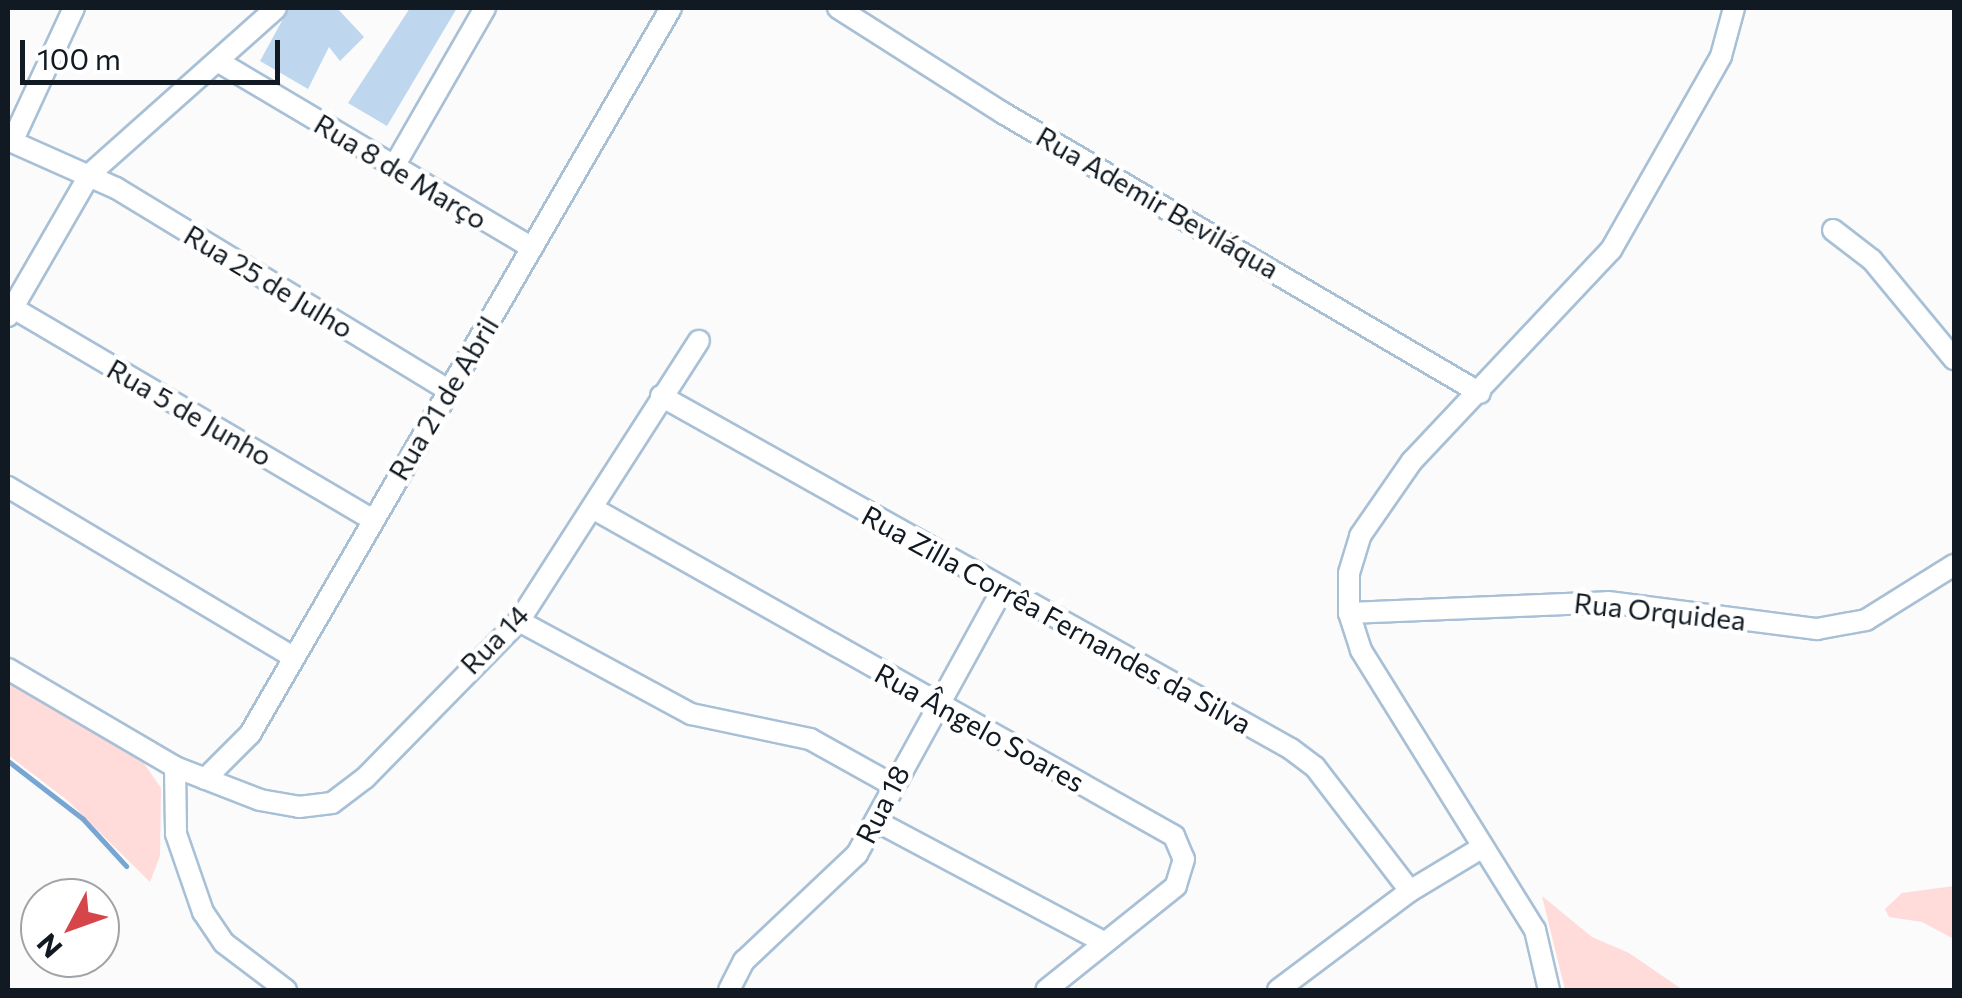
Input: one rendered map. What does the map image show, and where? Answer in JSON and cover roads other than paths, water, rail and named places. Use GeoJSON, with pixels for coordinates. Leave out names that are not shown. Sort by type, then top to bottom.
{"type":"FeatureCollection","features":[{"type":"Feature","properties":{"kind":"street"},"geometry":{"type":"LineString","coordinates":[[10,141],[74,8]]}},
{"type":"Feature","properties":{"kind":"street"},"geometry":{"type":"LineString","coordinates":[[9,310],[90,174],[276,8]]}},
{"type":"Feature","properties":{"kind":"street"},"geometry":{"type":"LineString","coordinates":[[393,168],[485,8]]}},
{"type":"Feature","properties":{"kind":"street","name":"Rua 21 de Abril"},"geometry":{"type":"LineString","coordinates":[[205,779],[250,734],[671,8]]}},
{"type":"Feature","properties":{"kind":"street","name":"Rua Ademir Beviláqua"},"geometry":{"type":"LineString","coordinates":[[838,8],[1003,113],[1480,393]]}},
{"type":"Feature","properties":{"kind":"street"},"geometry":{"type":"LineString","coordinates":[[1548,990],[1535,930],[1394,710],[1361,650],[1349,613],[1354,554],[1381,499],[1610,250],[1720,56],[1734,8]]}},
{"type":"Feature","properties":{"kind":"street","name":"Rua 8 de Março"},"geometry":{"type":"LineString","coordinates":[[219,62],[532,248]]}},
{"type":"Feature","properties":{"kind":"street","name":"Rua 25 de Julho"},"geometry":{"type":"LineString","coordinates":[[10,141],[90,174],[448,390]]}},
{"type":"Feature","properties":{"kind":"street"},"geometry":{"type":"LineString","coordinates":[[1833,230],[1872,260],[1954,359]]}},
{"type":"Feature","properties":{"kind":"street","name":"Rua 5 de Junho"},"geometry":{"type":"LineString","coordinates":[[9,310],[372,519]]}},
{"type":"Feature","properties":{"kind":"street","name":"Rua 14"},"geometry":{"type":"LineString","coordinates":[[8,669],[176,768],[299,807],[332,803],[365,778],[519,621],[699,341]]}},
{"type":"Feature","properties":{"kind":"street","name":"Rua Zilla Corrêa Fernandes da Silva"},"geometry":{"type":"LineString","coordinates":[[662,396],[1303,758],[1410,892]]}},
{"type":"Feature","properties":{"kind":"street"},"geometry":{"type":"LineString","coordinates":[[8,488],[292,656]]}},
{"type":"Feature","properties":{"kind":"street","name":"Rua Ângelo Soares"},"geometry":{"type":"LineString","coordinates":[[594,509],[1166,829],[1182,846],[1176,886],[1046,990]]}},
{"type":"Feature","properties":{"kind":"street","name":"Rua Orquidea"},"geometry":{"type":"LineString","coordinates":[[1349,613],[1608,602],[1817,629],[1866,620],[1954,565]]}},
{"type":"Feature","properties":{"kind":"street","name":"Rua 18"},"geometry":{"type":"LineString","coordinates":[[729,990],[744,961],[837,876],[876,821],[891,784],[1002,590]]}},
{"type":"Feature","properties":{"kind":"street"},"geometry":{"type":"LineString","coordinates":[[519,621],[691,714],[810,740],[891,784]]}},
{"type":"Feature","properties":{"kind":"street"},"geometry":{"type":"LineString","coordinates":[[176,768],[176,834],[202,912],[224,944],[286,990]]}},
{"type":"Feature","properties":{"kind":"street"},"geometry":{"type":"LineString","coordinates":[[876,821],[1105,943]]}},
{"type":"Feature","properties":{"kind":"street"},"geometry":{"type":"LineString","coordinates":[[1278,990],[1410,892],[1483,847]]}},
{"type":"Feature","properties":{"kind":"waterway"},"geometry":{"type":"LineString","coordinates":[[8,761],[83,819],[126,866]]}}]}
